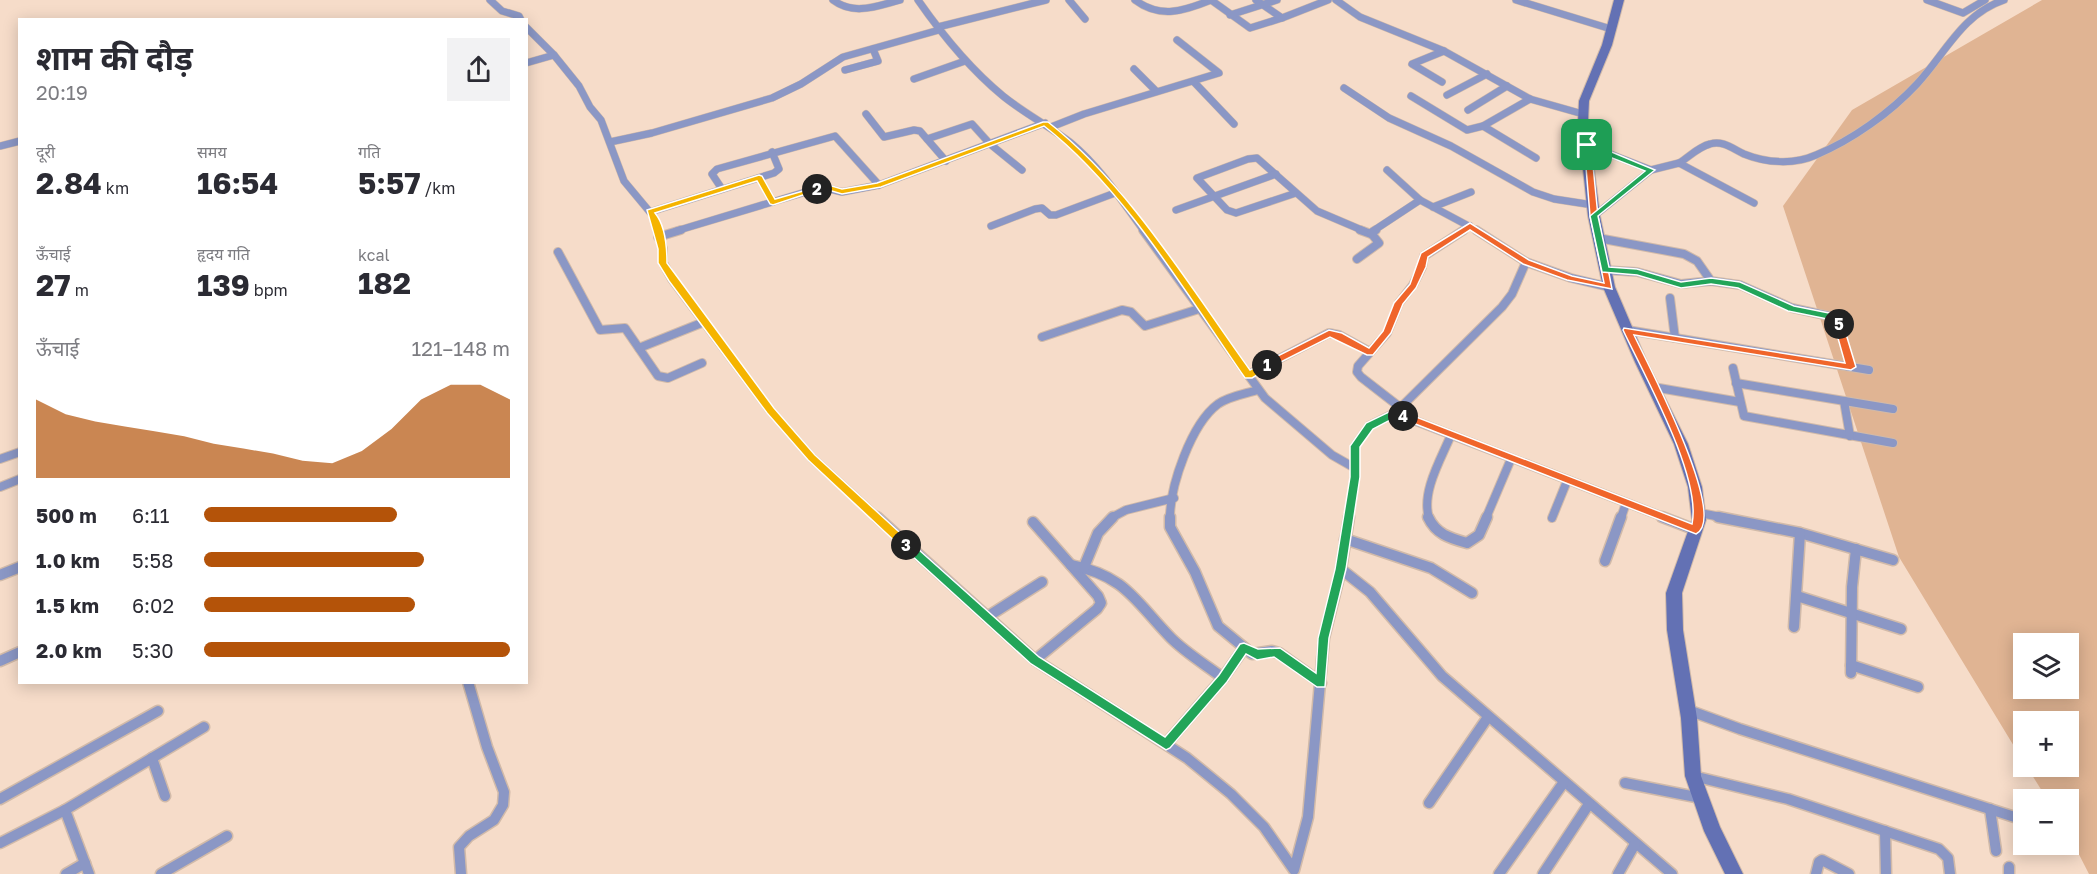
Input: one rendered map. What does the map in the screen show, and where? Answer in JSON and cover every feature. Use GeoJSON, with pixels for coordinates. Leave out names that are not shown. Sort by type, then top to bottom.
{"type":"FeatureCollection","features":[{"type":"Feature","properties":{"kind":"street"},"geometry":{"type":"LineString","coordinates":[[490,0],[502,10],[520,18]]}},
{"type":"Feature","properties":{"kind":"street"},"geometry":{"type":"LineString","coordinates":[[833,0],[840,8],[855,10],[900,0]]}},
{"type":"Feature","properties":{"kind":"street"},"geometry":{"type":"LineString","coordinates":[[918,0],[938,29],[965,61],[1003,96],[1048,125],[1072,144],[1131,210],[1258,390],[1332,455],[1353,467]]}},
{"type":"Feature","properties":{"kind":"street"},"geometry":{"type":"LineString","coordinates":[[610,142],[652,133],[772,98],[801,84],[837,60],[1031,2],[1046,0]]}},
{"type":"Feature","properties":{"kind":"street"},"geometry":{"type":"LineString","coordinates":[[1069,0],[1085,19]]}},
{"type":"Feature","properties":{"kind":"street"},"geometry":{"type":"LineString","coordinates":[[1134,0],[1151,12],[1163,13],[1193,8],[1214,1],[1250,28],[1328,0]]}},
{"type":"Feature","properties":{"kind":"street"},"geometry":{"type":"LineString","coordinates":[[1230,15],[1259,2],[1277,0]]}},
{"type":"Feature","properties":{"kind":"street"},"geometry":{"type":"LineString","coordinates":[[1336,0],[1360,17],[1444,51],[1530,99],[1583,114]]}},
{"type":"Feature","properties":{"kind":"street"},"geometry":{"type":"LineString","coordinates":[[1516,0],[1611,29]]}},
{"type":"Feature","properties":{"kind":"street"},"geometry":{"type":"LineString","coordinates":[[1619,0],[1604,53],[1584,100],[1583,114],[1593,211],[1609,287],[1681,444],[1695,486],[1700,513],[1674,593],[1675,630],[1688,710],[1693,776],[1713,831],[1734,874]]}},
{"type":"Feature","properties":{"kind":"street"},"geometry":{"type":"LineString","coordinates":[[1928,0],[1963,13],[1985,0]]}},
{"type":"Feature","properties":{"kind":"street"},"geometry":{"type":"LineString","coordinates":[[1593,211],[1651,170],[1679,163],[1706,146],[1717,142],[1746,154],[1786,162],[1815,155],[1843,140],[1908,93],[1974,16],[1994,2],[2004,0]]}},
{"type":"Feature","properties":{"kind":"street"},"geometry":{"type":"LineString","coordinates":[[1259,2],[1282,18]]}},
{"type":"Feature","properties":{"kind":"street"},"geometry":{"type":"LineString","coordinates":[[528,29],[554,56],[586,97],[610,142],[624,181],[654,217],[663,249],[663,263],[770,410],[812,458],[1035,660],[1187,758],[1231,794],[1264,827],[1294,872]]}},
{"type":"Feature","properties":{"kind":"street"},"geometry":{"type":"LineString","coordinates":[[658,237],[822,188],[842,192],[879,185],[1048,125],[1216,75],[1218,71],[1177,40]]}},
{"type":"Feature","properties":{"kind":"street"},"geometry":{"type":"LineString","coordinates":[[845,70],[878,61],[873,49]]}},
{"type":"Feature","properties":{"kind":"street"},"geometry":{"type":"LineString","coordinates":[[1442,82],[1412,64],[1444,51]]}},
{"type":"Feature","properties":{"kind":"street"},"geometry":{"type":"LineString","coordinates":[[528,62],[554,56]]}},
{"type":"Feature","properties":{"kind":"street"},"geometry":{"type":"LineString","coordinates":[[915,79],[965,61]]}},
{"type":"Feature","properties":{"kind":"street"},"geometry":{"type":"LineString","coordinates":[[1134,69],[1156,91]]}},
{"type":"Feature","properties":{"kind":"street"},"geometry":{"type":"LineString","coordinates":[[1447,95],[1487,74]]}},
{"type":"Feature","properties":{"kind":"street"},"geometry":{"type":"LineString","coordinates":[[1194,82],[1234,124]]}},
{"type":"Feature","properties":{"kind":"street"},"geometry":{"type":"LineString","coordinates":[[1467,110],[1507,86]]}},
{"type":"Feature","properties":{"kind":"street"},"geometry":{"type":"LineString","coordinates":[[1344,88],[1389,118],[1450,146],[1513,182],[1554,199],[1593,211]]}},
{"type":"Feature","properties":{"kind":"street"},"geometry":{"type":"LineString","coordinates":[[1411,96],[1467,130],[1484,126],[1530,99]]}},
{"type":"Feature","properties":{"kind":"street"},"geometry":{"type":"LineString","coordinates":[[866,114],[884,137],[917,130],[946,161]]}},
{"type":"Feature","properties":{"kind":"street"},"geometry":{"type":"LineString","coordinates":[[927,139],[972,124],[990,144],[1022,170]]}},
{"type":"Feature","properties":{"kind":"street"},"geometry":{"type":"LineString","coordinates":[[1484,126],[1536,158]]}},
{"type":"Feature","properties":{"kind":"street"},"geometry":{"type":"LineString","coordinates":[[722,189],[712,174],[713,171],[772,152],[835,136],[879,185]]}},
{"type":"Feature","properties":{"kind":"street"},"geometry":{"type":"LineString","coordinates":[[0,146],[18,142]]}},
{"type":"Feature","properties":{"kind":"street"},"geometry":{"type":"LineString","coordinates":[[1587,145],[1651,170]]}},
{"type":"Feature","properties":{"kind":"street"},"geometry":{"type":"LineString","coordinates":[[650,212],[778,171],[772,152]]}},
{"type":"Feature","properties":{"kind":"street"},"geometry":{"type":"LineString","coordinates":[[1296,193],[1241,213],[1227,210],[1197,181],[1199,177],[1253,158],[1262,160],[1296,193],[1325,216],[1371,234],[1378,239],[1379,243],[1357,259]]}},
{"type":"Feature","properties":{"kind":"street"},"geometry":{"type":"LineString","coordinates":[[1679,163],[1754,203]]}},
{"type":"Feature","properties":{"kind":"street"},"geometry":{"type":"LineString","coordinates":[[1387,170],[1420,200],[1470,226],[1526,262],[1570,278],[1609,287]]}},
{"type":"Feature","properties":{"kind":"street"},"geometry":{"type":"LineString","coordinates":[[1176,210],[1276,174]]}},
{"type":"Feature","properties":{"kind":"street"},"geometry":{"type":"LineString","coordinates":[[759,178],[773,202]]}},
{"type":"Feature","properties":{"kind":"street"},"geometry":{"type":"LineString","coordinates":[[1433,207],[1471,192]]}},
{"type":"Feature","properties":{"kind":"street"},"geometry":{"type":"LineString","coordinates":[[991,226],[1035,209],[1042,208],[1050,215],[1056,215],[1115,193]]}},
{"type":"Feature","properties":{"kind":"street"},"geometry":{"type":"LineString","coordinates":[[1371,234],[1420,200]]}},
{"type":"Feature","properties":{"kind":"street"},"geometry":{"type":"LineString","coordinates":[[1470,226],[1424,255],[1422,267],[1413,285],[1399,303],[1387,333],[1358,366],[1357,372],[1398,410],[1451,435],[1696,530]]}},
{"type":"Feature","properties":{"kind":"street"},"geometry":{"type":"LineString","coordinates":[[1598,238],[1684,254],[1697,261],[1711,281]]}},
{"type":"Feature","properties":{"kind":"street"},"geometry":{"type":"LineString","coordinates":[[558,252],[600,330],[625,328],[661,378],[668,378],[702,363]]}},
{"type":"Feature","properties":{"kind":"street"},"geometry":{"type":"LineString","coordinates":[[1294,872],[1308,817],[1323,638],[1341,569],[1355,477],[1353,467],[1355,446],[1370,426],[1398,410],[1502,307],[1512,294],[1526,262]]}},
{"type":"Feature","properties":{"kind":"street"},"geometry":{"type":"LineString","coordinates":[[1605,270],[1637,272],[1681,285],[1711,281],[1740,285],[1792,308],[1835,318],[1838,321],[1851,367]]}},
{"type":"Feature","properties":{"kind":"street"},"geometry":{"type":"LineString","coordinates":[[1670,298],[1675,338]]}},
{"type":"Feature","properties":{"kind":"street"},"geometry":{"type":"LineString","coordinates":[[1042,337],[1122,310],[1131,312],[1145,326],[1199,309]]}},
{"type":"Feature","properties":{"kind":"street"},"geometry":{"type":"LineString","coordinates":[[639,348],[704,322]]}},
{"type":"Feature","properties":{"kind":"street"},"geometry":{"type":"LineString","coordinates":[[1628,330],[1869,370]]}},
{"type":"Feature","properties":{"kind":"street"},"geometry":{"type":"LineString","coordinates":[[1248,375],[1329,333],[1338,335],[1370,352]]}},
{"type":"Feature","properties":{"kind":"street"},"geometry":{"type":"LineString","coordinates":[[1733,368],[1742,413],[1749,418],[1893,443]]}},
{"type":"Feature","properties":{"kind":"street"},"geometry":{"type":"LineString","coordinates":[[1736,383],[1893,409]]}},
{"type":"Feature","properties":{"kind":"street"},"geometry":{"type":"LineString","coordinates":[[1653,387],[1740,402]]}},
{"type":"Feature","properties":{"kind":"street"},"geometry":{"type":"LineString","coordinates":[[1258,390],[1225,401],[1213,408],[1184,456],[1169,522],[1173,536],[1195,572],[1218,626],[1244,648],[1257,655],[1276,651],[1321,683]]}},
{"type":"Feature","properties":{"kind":"street"},"geometry":{"type":"LineString","coordinates":[[1844,401],[1850,436]]}},
{"type":"Feature","properties":{"kind":"street"},"geometry":{"type":"LineString","coordinates":[[1451,435],[1426,500],[1426,518],[1431,527],[1443,537],[1467,543],[1479,535],[1510,459]]}},
{"type":"Feature","properties":{"kind":"street"},"geometry":{"type":"LineString","coordinates":[[0,459],[18,453]]}},
{"type":"Feature","properties":{"kind":"street"},"geometry":{"type":"LineString","coordinates":[[0,487],[18,480]]}},
{"type":"Feature","properties":{"kind":"street"},"geometry":{"type":"LineString","coordinates":[[1552,518],[1567,481]]}},
{"type":"Feature","properties":{"kind":"street"},"geometry":{"type":"LineString","coordinates":[[1084,567],[1095,536],[1112,515],[1126,509],[1174,498]]}},
{"type":"Feature","properties":{"kind":"street"},"geometry":{"type":"LineString","coordinates":[[1605,561],[1626,503]]}},
{"type":"Feature","properties":{"kind":"street"},"geometry":{"type":"LineString","coordinates":[[1700,513],[1800,532],[1893,560]]}},
{"type":"Feature","properties":{"kind":"street"},"geometry":{"type":"LineString","coordinates":[[1033,522],[1100,600],[1100,606],[1035,660]]}},
{"type":"Feature","properties":{"kind":"street"},"geometry":{"type":"LineString","coordinates":[[1794,627],[1800,532]]}},
{"type":"Feature","properties":{"kind":"street"},"geometry":{"type":"LineString","coordinates":[[1345,538],[1431,568],[1472,593]]}},
{"type":"Feature","properties":{"kind":"street"},"geometry":{"type":"LineString","coordinates":[[1856,549],[1852,587],[1851,669],[1918,687]]}},
{"type":"Feature","properties":{"kind":"street"},"geometry":{"type":"LineString","coordinates":[[1071,565],[1095,570],[1132,593],[1172,639],[1223,678]]}},
{"type":"Feature","properties":{"kind":"street"},"geometry":{"type":"LineString","coordinates":[[0,575],[18,568]]}},
{"type":"Feature","properties":{"kind":"street"},"geometry":{"type":"LineString","coordinates":[[1341,569],[1370,592],[1442,676],[1672,874]]}},
{"type":"Feature","properties":{"kind":"street"},"geometry":{"type":"LineString","coordinates":[[987,617],[1042,582]]}},
{"type":"Feature","properties":{"kind":"street"},"geometry":{"type":"LineString","coordinates":[[1797,596],[1901,629]]}},
{"type":"Feature","properties":{"kind":"street"},"geometry":{"type":"LineString","coordinates":[[1166,744],[1223,678],[1244,648]]}},
{"type":"Feature","properties":{"kind":"street"},"geometry":{"type":"LineString","coordinates":[[0,662],[18,653]]}},
{"type":"Feature","properties":{"kind":"street"},"geometry":{"type":"LineString","coordinates":[[461,874],[459,847],[470,836],[489,825],[499,814],[503,805],[504,792],[487,747],[469,684]]}},
{"type":"Feature","properties":{"kind":"street"},"geometry":{"type":"LineString","coordinates":[[1688,710],[1740,729],[2013,816]]}},
{"type":"Feature","properties":{"kind":"street"},"geometry":{"type":"LineString","coordinates":[[0,799],[158,711]]}},
{"type":"Feature","properties":{"kind":"street"},"geometry":{"type":"LineString","coordinates":[[1429,803],[1488,717]]}},
{"type":"Feature","properties":{"kind":"street"},"geometry":{"type":"LineString","coordinates":[[0,843],[65,810],[204,727]]}},
{"type":"Feature","properties":{"kind":"street"},"geometry":{"type":"LineString","coordinates":[[152,758],[165,796]]}},
{"type":"Feature","properties":{"kind":"street"},"geometry":{"type":"LineString","coordinates":[[1693,776],[1788,799],[1943,852],[1948,858],[1950,874]]}},
{"type":"Feature","properties":{"kind":"street"},"geometry":{"type":"LineString","coordinates":[[1499,874],[1564,782]]}},
{"type":"Feature","properties":{"kind":"street"},"geometry":{"type":"LineString","coordinates":[[1625,783],[1701,798]]}},
{"type":"Feature","properties":{"kind":"street"},"geometry":{"type":"LineString","coordinates":[[1543,874],[1589,804]]}},
{"type":"Feature","properties":{"kind":"street"},"geometry":{"type":"LineString","coordinates":[[1990,809],[1996,851]]}},
{"type":"Feature","properties":{"kind":"street"},"geometry":{"type":"LineString","coordinates":[[65,810],[87,869],[66,874]]}},
{"type":"Feature","properties":{"kind":"street"},"geometry":{"type":"LineString","coordinates":[[1885,831],[1886,874]]}},
{"type":"Feature","properties":{"kind":"street"},"geometry":{"type":"LineString","coordinates":[[161,874],[227,836]]}},
{"type":"Feature","properties":{"kind":"street"},"geometry":{"type":"LineString","coordinates":[[1618,874],[1635,844]]}},
{"type":"Feature","properties":{"kind":"street"},"geometry":{"type":"LineString","coordinates":[[1816,874],[1819,862],[1822,860],[1850,874]]}},
{"type":"Feature","properties":{"kind":"shaded area"},"geometry":{"type":"Polygon","coordinates":[[[2042,0],[2097,0],[2097,874],[2089,874],[2079,854],[2079,789],[2041,789],[2033,777],[2079,777],[2079,711],[2013,711],[2013,745],[1899,557],[1783,206],[1852,110],[2042,0]]]}},
{"type":"Feature","properties":{"kind":"route"},"geometry":{"type":"LineString","coordinates":[[1587,145],[1594,216],[1598,238],[1609,287],[1570,278],[1526,262],[1470,226],[1424,255],[1422,267],[1413,285],[1399,303],[1387,333],[1370,352],[1338,335],[1323,334],[1248,375],[1131,210],[1072,144],[1045,123],[871,187],[842,192],[825,187],[773,202],[759,178],[650,212],[654,217],[663,249],[663,263],[672,279],[770,410],[797,438],[812,458],[1035,660],[1166,744],[1223,678],[1244,648],[1257,655],[1276,651],[1321,683],[1323,638],[1341,569],[1355,477],[1353,467],[1355,446],[1370,426],[1395,413],[1696,530],[1700,513],[1695,486],[1681,444],[1628,330],[1851,367],[1838,321],[1835,318],[1792,308],[1759,292],[1721,281],[1681,285],[1637,272],[1629,271],[1605,270],[1594,216],[1651,170],[1587,145]]}}]}
